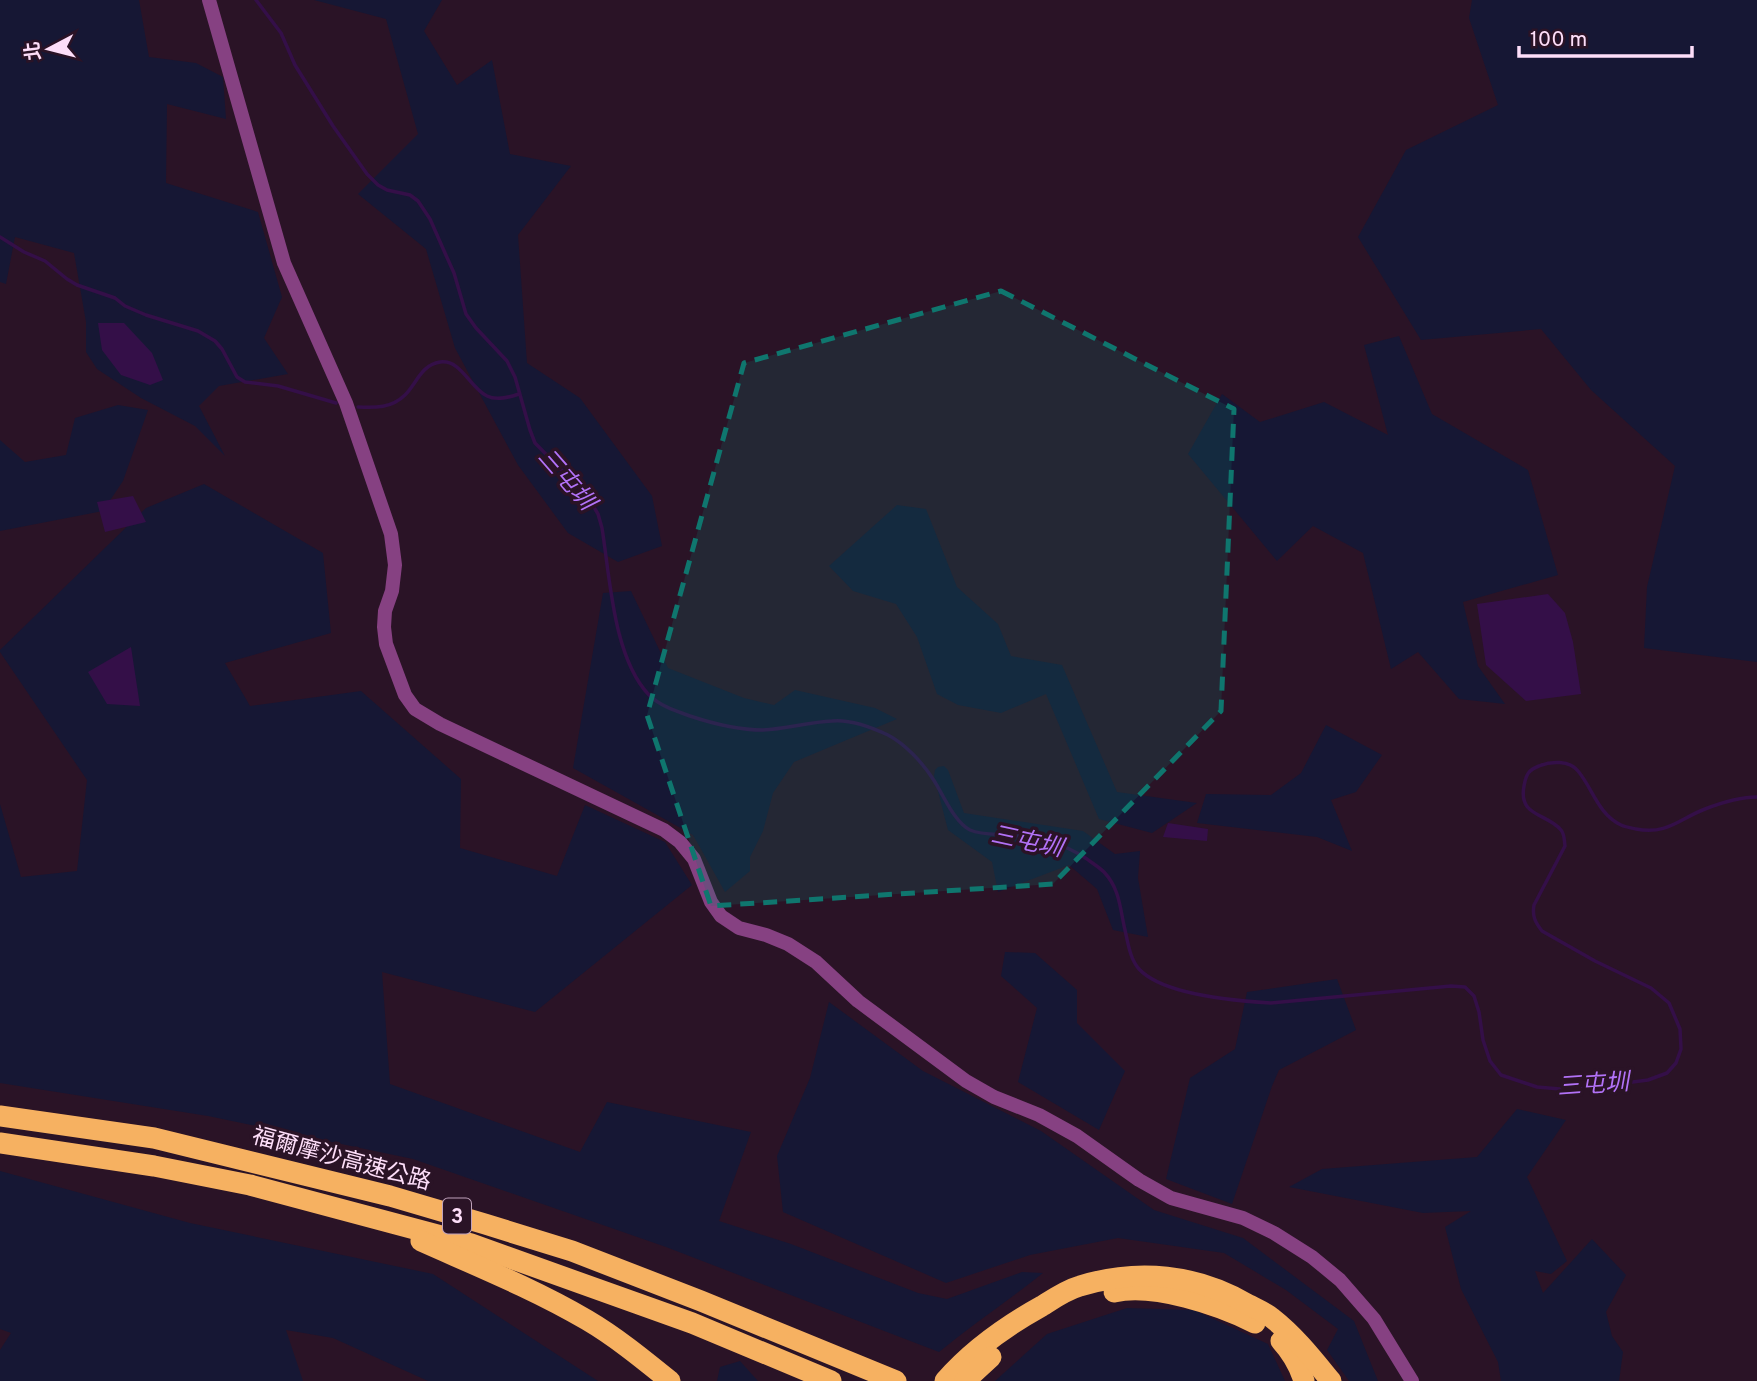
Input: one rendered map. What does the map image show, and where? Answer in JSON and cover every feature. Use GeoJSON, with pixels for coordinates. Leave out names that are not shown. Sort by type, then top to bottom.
{"type":"FeatureCollection","features":[{"type":"Feature","properties":{"kind":"highway","name":"福爾摩沙高速公路"},"geometry":{"type":"LineString","coordinates":[[0,1116],[154,1138],[390,1196],[485,1224],[572,1251],[896,1381]]}},
{"type":"Feature","properties":{"kind":"highway","name":"3"},"geometry":{"type":"LineString","coordinates":[[0,1143],[166,1168],[250,1185],[471,1244],[692,1323],[831,1381]]}},
{"type":"Feature","properties":{"kind":"highway"},"geometry":{"type":"LineString","coordinates":[[352,1211],[520,1284],[590,1322],[670,1381]]}},
{"type":"Feature","properties":{"kind":"highway"},"geometry":{"type":"LineString","coordinates":[[965,1381],[1017,1320],[1078,1287],[1126,1276],[1168,1276],[1232,1294],[1272,1318],[1308,1353],[1331,1381]]}},
{"type":"Feature","properties":{"kind":"highway"},"geometry":{"type":"LineString","coordinates":[[945,1381],[959,1365],[1076,1302],[1124,1290],[1161,1292],[1195,1300],[1230,1311],[1261,1326],[1289,1349],[1304,1381]]}},
{"type":"Feature","properties":{"kind":"street"},"geometry":{"type":"LineString","coordinates":[[209,0],[284,263],[346,403],[391,534],[395,565],[392,591],[385,611],[386,644],[405,695],[415,709],[440,724],[663,830],[680,842],[694,859],[711,902],[721,916],[738,928],[788,944],[816,962],[858,1001],[966,1081],[1077,1136],[1139,1180],[1171,1198],[1243,1218],[1274,1233],[1312,1257],[1340,1280],[1374,1318],[1412,1381]]}},
{"type":"Feature","properties":{"kind":"highlighted area"},"geometry":{"type":"Polygon","coordinates":[[[1001,291],[1234,409],[1221,711],[1053,884],[711,906],[647,715],[744,363],[1001,291]]]}},
{"type":"Feature","properties":{"kind":"shaded area"},"geometry":{"type":"Polygon","coordinates":[[[0,0],[139,0],[149,57],[196,63],[223,77],[226,119],[167,104],[166,183],[258,212],[282,297],[264,338],[288,374],[219,386],[199,406],[225,456],[195,426],[141,398],[97,369],[86,352],[86,322],[74,253],[15,237],[6,284],[0,282],[0,0]]]}},
{"type":"Feature","properties":{"kind":"shaded area"},"geometry":{"type":"Polygon","coordinates":[[[314,0],[442,0],[424,31],[457,85],[492,60],[510,154],[571,166],[518,235],[527,363],[580,398],[652,496],[662,546],[618,562],[568,533],[518,465],[455,348],[426,249],[358,194],[418,134],[386,19],[314,0]]]}},
{"type":"Feature","properties":{"kind":"shaded area"},"geometry":{"type":"Polygon","coordinates":[[[1472,0],[1757,0],[1757,662],[1644,648],[1647,587],[1675,466],[1591,390],[1541,329],[1421,340],[1358,237],[1406,150],[1498,105],[1469,18],[1472,0]]]}},
{"type":"Feature","properties":{"kind":"shaded area"},"geometry":{"type":"Polygon","coordinates":[[[98,323],[124,323],[152,353],[163,380],[150,385],[121,375],[102,350],[98,323]]]}},
{"type":"Feature","properties":{"kind":"shaded area"},"geometry":{"type":"Polygon","coordinates":[[[1399,336],[1432,414],[1528,470],[1558,575],[1463,602],[1478,666],[1505,704],[1459,699],[1418,652],[1391,669],[1363,553],[1313,526],[1277,561],[1188,454],[1222,394],[1260,422],[1324,402],[1388,435],[1364,345],[1399,336]]]}},
{"type":"Feature","properties":{"kind":"shaded area"},"geometry":{"type":"Polygon","coordinates":[[[118,405],[148,410],[123,481],[103,511],[0,531],[0,440],[25,462],[66,455],[75,418],[118,405]]]}},
{"type":"Feature","properties":{"kind":"shaded area"},"geometry":{"type":"Polygon","coordinates":[[[204,484],[323,553],[331,633],[225,663],[250,706],[361,691],[461,779],[460,848],[557,876],[585,805],[665,842],[692,885],[535,1012],[382,972],[390,1084],[580,1152],[607,1102],[751,1132],[719,1221],[791,1244],[918,1293],[947,1299],[1022,1272],[1043,1273],[939,1352],[666,1247],[413,1159],[208,1116],[0,1083],[0,804],[21,877],[77,871],[87,780],[0,650],[146,508],[204,484]]]}},
{"type":"Feature","properties":{"kind":"shaded area"},"geometry":{"type":"Polygon","coordinates":[[[133,496],[146,522],[105,532],[97,502],[133,496]]]}},
{"type":"Feature","properties":{"kind":"shaded area"},"geometry":{"type":"Polygon","coordinates":[[[897,505],[926,509],[957,587],[998,624],[1011,656],[1062,665],[1117,792],[1197,803],[1152,833],[1099,819],[1046,694],[1001,713],[958,705],[937,694],[917,637],[896,604],[853,591],[829,566],[897,505]]]}},
{"type":"Feature","properties":{"kind":"shaded area"},"geometry":{"type":"Polygon","coordinates":[[[631,591],[668,668],[744,698],[774,705],[795,690],[875,708],[897,719],[794,762],[773,793],[763,831],[750,857],[750,871],[725,892],[693,835],[573,768],[603,593],[631,591]]]}},
{"type":"Feature","properties":{"kind":"shaded area"},"geometry":{"type":"Polygon","coordinates":[[[1548,594],[1565,613],[1573,642],[1581,694],[1526,701],[1486,665],[1477,604],[1548,594]]]}},
{"type":"Feature","properties":{"kind":"shaded area"},"geometry":{"type":"Polygon","coordinates":[[[131,647],[140,706],[107,704],[88,672],[131,647]]]}},
{"type":"Feature","properties":{"kind":"shaded area"},"geometry":{"type":"Polygon","coordinates":[[[1326,725],[1382,755],[1356,792],[1331,800],[1352,851],[1317,837],[1197,823],[1206,794],[1271,795],[1301,773],[1326,725]]]}},
{"type":"Feature","properties":{"kind":"shaded area"},"geometry":{"type":"Polygon","coordinates":[[[944,766],[948,770],[964,813],[1083,831],[1115,854],[1140,851],[1138,878],[1148,937],[1113,930],[1097,889],[1069,865],[998,892],[992,862],[948,830],[934,776],[938,767],[944,766]]]}},
{"type":"Feature","properties":{"kind":"shaded area"},"geometry":{"type":"Polygon","coordinates":[[[1168,823],[1208,829],[1207,841],[1163,837],[1168,823]]]}},
{"type":"Feature","properties":{"kind":"shaded area"},"geometry":{"type":"Polygon","coordinates":[[[1005,952],[1035,953],[1077,990],[1077,1023],[1125,1071],[1099,1130],[1018,1082],[1037,1008],[1001,976],[1005,952]]]}},
{"type":"Feature","properties":{"kind":"shaded area"},"geometry":{"type":"Polygon","coordinates":[[[1337,979],[1356,1030],[1279,1070],[1232,1204],[1166,1179],[1190,1078],[1235,1049],[1247,992],[1337,979]]]}},
{"type":"Feature","properties":{"kind":"shaded area"},"geometry":{"type":"Polygon","coordinates":[[[829,1002],[923,1071],[1041,1131],[1154,1210],[1243,1238],[1354,1321],[1378,1381],[1349,1381],[1327,1350],[1338,1329],[1286,1290],[1224,1253],[1118,1238],[1030,1255],[946,1283],[783,1212],[777,1156],[810,1078],[829,1002]]]}},
{"type":"Feature","properties":{"kind":"shaded area"},"geometry":{"type":"Polygon","coordinates":[[[1517,1109],[1566,1120],[1527,1177],[1567,1261],[1551,1274],[1535,1271],[1543,1293],[1592,1239],[1626,1275],[1606,1312],[1612,1336],[1623,1352],[1619,1381],[1501,1381],[1498,1362],[1461,1289],[1445,1227],[1471,1211],[1423,1213],[1289,1187],[1322,1169],[1477,1157],[1517,1109]]]}},
{"type":"Feature","properties":{"kind":"shaded area"},"geometry":{"type":"Polygon","coordinates":[[[0,1171],[190,1223],[433,1274],[598,1381],[428,1381],[333,1338],[286,1330],[303,1381],[0,1381],[0,1350],[11,1333],[0,1329],[0,1171]]]}},
{"type":"Feature","properties":{"kind":"shaded area"},"geometry":{"type":"Polygon","coordinates":[[[1127,1308],[1194,1310],[1268,1344],[1285,1381],[995,1381],[1047,1334],[1127,1308]]]}},
{"type":"Feature","properties":{"kind":"shaded area"},"geometry":{"type":"Polygon","coordinates":[[[740,1361],[758,1381],[717,1381],[720,1367],[740,1361]]]}},
{"type":"Feature","properties":{"kind":"waterway","name":"三屯圳"},"geometry":{"type":"LineString","coordinates":[[256,0],[281,33],[295,65],[367,174],[387,190],[410,195],[418,201],[430,219],[454,273],[466,314],[507,361],[515,377],[535,443],[588,497],[598,514],[620,638],[637,679],[649,695],[679,712],[736,728],[763,730],[846,721],[888,735],[901,743],[918,760],[954,814],[970,830],[1048,841],[1078,853],[1102,870],[1116,892],[1133,961],[1150,978],[1182,991],[1201,995],[1271,1003],[1451,986],[1465,987],[1474,996],[1490,1061],[1501,1075],[1537,1087],[1572,1090],[1648,1080],[1667,1073],[1676,1063],[1681,1049],[1680,1029],[1669,1003],[1651,988],[1595,961],[1542,931],[1538,925],[1534,916],[1534,905],[1565,846],[1561,830],[1525,804],[1523,796],[1527,776],[1532,769],[1544,764],[1560,762],[1570,765],[1578,771],[1601,808],[1613,820],[1636,829],[1665,828],[1725,802],[1757,797]]}},
{"type":"Feature","properties":{"kind":"waterway"},"geometry":{"type":"LineString","coordinates":[[0,237],[45,261],[77,285],[115,298],[125,306],[146,315],[198,331],[215,341],[237,377],[245,382],[278,386],[336,403]]}},
{"type":"Feature","properties":{"kind":"waterway"},"geometry":{"type":"LineString","coordinates":[[358,407],[377,407],[395,402],[405,395],[428,367],[440,362],[447,362],[460,369],[487,396],[499,398],[519,394]]}}]}
